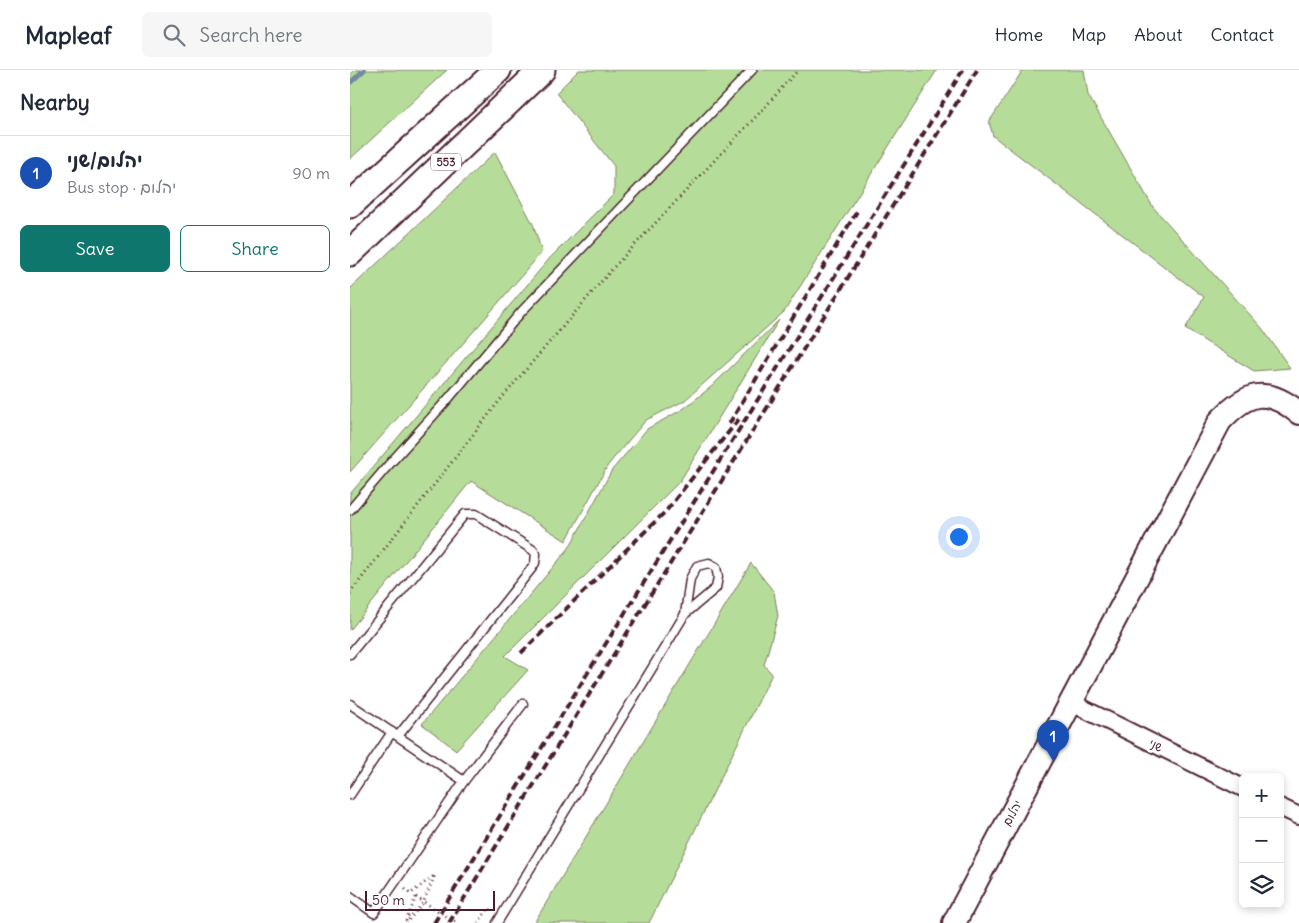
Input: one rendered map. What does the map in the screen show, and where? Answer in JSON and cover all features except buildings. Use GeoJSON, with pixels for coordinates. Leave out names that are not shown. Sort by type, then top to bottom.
{"type":"FeatureCollection","features":[{"type":"Feature","properties":{"kind":"main road","name":"553"},"geometry":{"type":"LineString","coordinates":[[350,205],[498,70]]}},
{"type":"Feature","properties":{"kind":"main road","name":"553"},"geometry":{"type":"LineString","coordinates":[[350,253],[542,70]]}},
{"type":"Feature","properties":{"kind":"main road","name":"יהלום"},"geometry":{"type":"LineString","coordinates":[[954,923],[1220,421],[1239,403],[1252,397],[1272,397],[1299,413]]}},
{"type":"Feature","properties":{"kind":"street","name":"שני"},"geometry":{"type":"LineString","coordinates":[[1070,702],[1239,786]]}},
{"type":"Feature","properties":{"kind":"street"},"geometry":{"type":"LineString","coordinates":[[1284,809],[1299,816]]}},
{"type":"Feature","properties":{"kind":"lane"},"geometry":{"type":"LineString","coordinates":[[350,510],[385,468],[449,398],[522,311],[752,70]]}},
{"type":"Feature","properties":{"kind":"lane"},"geometry":{"type":"LineString","coordinates":[[350,654],[465,514],[476,514],[536,554],[535,563],[532,568],[395,734],[350,795]]}},
{"type":"Feature","properties":{"kind":"lane"},"geometry":{"type":"LineString","coordinates":[[496,923],[685,614],[716,588],[718,577],[716,566],[709,563],[697,566],[690,579],[685,614]]}},
{"type":"Feature","properties":{"kind":"lane"},"geometry":{"type":"LineString","coordinates":[[350,704],[464,780]]}},
{"type":"Feature","properties":{"kind":"lane"},"geometry":{"type":"LineString","coordinates":[[350,896],[374,913],[464,780],[523,704]]}},
{"type":"Feature","properties":{"kind":"path"},"geometry":{"type":"LineString","coordinates":[[350,592],[506,392],[613,268],[798,70]]}},
{"type":"Feature","properties":{"kind":"path"},"geometry":{"type":"LineString","coordinates":[[402,887],[410,894],[435,875],[423,903],[406,923]]}},
{"type":"Feature","properties":{"kind":"path"},"geometry":{"type":"LineString","coordinates":[[406,923],[416,897],[457,923]]}},
{"type":"Feature","properties":{"kind":"green space"},"geometry":{"type":"Polygon","coordinates":[[[355,70],[447,70],[350,159],[350,75],[355,70]]]}},
{"type":"Feature","properties":{"kind":"green space"},"geometry":{"type":"Polygon","coordinates":[[[579,70],[937,70],[784,312],[684,401],[646,420],[608,465],[566,541],[471,481],[350,630],[350,494],[550,258],[614,194],[614,166],[556,93],[579,70]]]}},
{"type":"Feature","properties":{"kind":"green space"},"geometry":{"type":"Polygon","coordinates":[[[1023,70],[1084,70],[1088,95],[1153,207],[1262,328],[1290,368],[1254,371],[1185,329],[1204,297],[993,136],[989,122],[1023,70]]]}},
{"type":"Feature","properties":{"kind":"green space"},"geometry":{"type":"Polygon","coordinates":[[[495,152],[533,224],[542,252],[350,472],[350,289],[495,152]]]}},
{"type":"Feature","properties":{"kind":"green space"},"geometry":{"type":"Polygon","coordinates":[[[779,320],[680,481],[505,656],[528,670],[456,750],[422,724],[569,548],[612,470],[647,429],[683,409],[711,387],[779,320]]]}},
{"type":"Feature","properties":{"kind":"green space"},"geometry":{"type":"Polygon","coordinates":[[[751,563],[774,592],[778,616],[764,665],[772,674],[649,923],[534,923],[751,563]]]}},
{"type":"Feature","properties":{"kind":"waterway"},"geometry":{"type":"LineString","coordinates":[[350,83],[364,70]]}},
{"type":"Feature","properties":{"kind":"railway"},"geometry":{"type":"LineString","coordinates":[[434,923],[963,70]]}},
{"type":"Feature","properties":{"kind":"railway"},"geometry":{"type":"LineString","coordinates":[[449,923],[977,70]]}},
{"type":"Feature","properties":{"kind":"railway"},"geometry":{"type":"LineString","coordinates":[[729,424],[859,208]]}},
{"type":"Feature","properties":{"kind":"railway"},"geometry":{"type":"LineString","coordinates":[[521,653],[666,511],[739,419]]}},
{"type":"Feature","properties":{"kind":"place","name":"יהלום/שני"},"geometry":{"type":"Point","coordinates":[1053,761]}}]}
